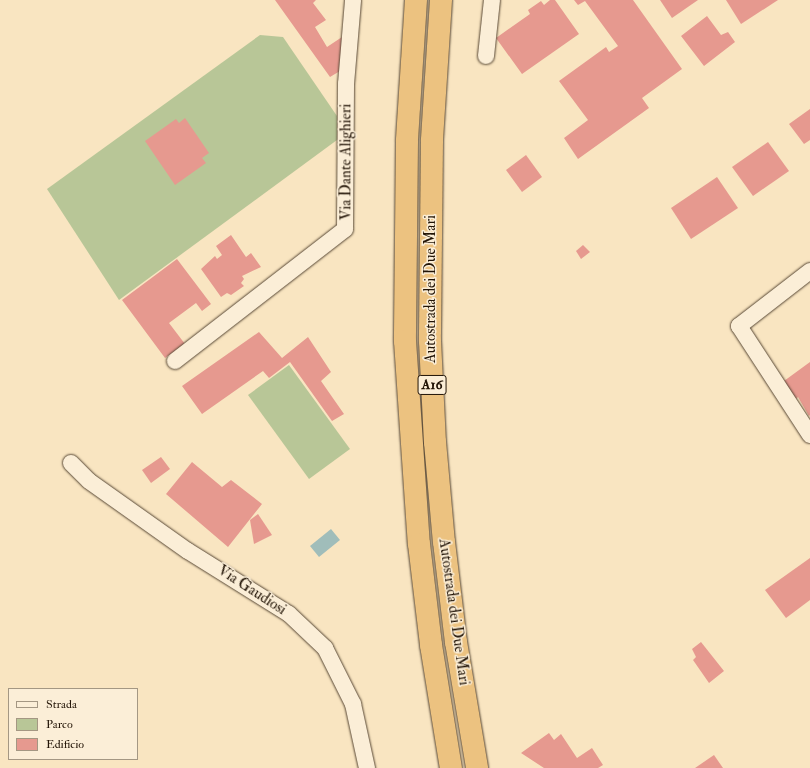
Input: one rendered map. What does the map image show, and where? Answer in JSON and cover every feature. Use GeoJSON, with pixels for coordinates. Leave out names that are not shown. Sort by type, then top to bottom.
{"type":"FeatureCollection","features":[{"type":"Feature","properties":{"kind":"highway","name":"Autostrada dei Due Mari"},"geometry":{"type":"LineString","coordinates":[[416,0],[407,141],[405,341],[419,544],[431,645],[451,768]]}},
{"type":"Feature","properties":{"kind":"highway","name":"Autostrada dei Due Mari"},"geometry":{"type":"LineString","coordinates":[[441,0],[432,140],[430,341],[435,442],[444,542],[456,642],[477,768]]}},
{"type":"Feature","properties":{"kind":"street","name":"Via Dante Alighieri"},"geometry":{"type":"LineString","coordinates":[[175,361],[345,229],[346,84],[354,0]]}},
{"type":"Feature","properties":{"kind":"street"},"geometry":{"type":"LineString","coordinates":[[486,56],[492,0]]}},
{"type":"Feature","properties":{"kind":"street"},"geometry":{"type":"LineString","coordinates":[[809,429],[739,326],[810,271]]}},
{"type":"Feature","properties":{"kind":"street","name":"Via Gaudiosi"},"geometry":{"type":"LineString","coordinates":[[71,463],[89,481],[188,551],[289,614],[325,648],[353,704],[367,768]]}},
{"type":"Feature","properties":{"kind":"green space"},"geometry":{"type":"Polygon","coordinates":[[[260,35],[283,37],[337,116],[337,140],[119,300],[47,189],[260,35]]]}},
{"type":"Feature","properties":{"kind":"green space"},"geometry":{"type":"Polygon","coordinates":[[[289,365],[350,449],[309,479],[248,395],[289,365]]]}},
{"type":"Feature","properties":{"kind":"water"},"geometry":{"type":"Polygon","coordinates":[[[331,529],[340,540],[319,557],[310,546],[331,529]]]}},
{"type":"Feature","properties":{"kind":"building"},"geometry":{"type":"Polygon","coordinates":[[[275,0],[316,0],[313,3],[326,20],[315,27],[327,47],[342,37],[340,71],[330,77],[275,0]]]}},
{"type":"Feature","properties":{"kind":"building"},"geometry":{"type":"Polygon","coordinates":[[[550,0],[555,0],[579,34],[522,74],[496,38],[530,14],[528,10],[541,1],[544,5],[550,0]]]}},
{"type":"Feature","properties":{"kind":"building"},"geometry":{"type":"Polygon","coordinates":[[[574,0],[633,0],[682,69],[642,98],[649,108],[578,159],[564,138],[588,120],[559,81],[606,47],[609,52],[618,46],[585,1],[578,5],[574,0]]]}},
{"type":"Feature","properties":{"kind":"building"},"geometry":{"type":"Polygon","coordinates":[[[660,0],[698,0],[672,18],[660,0]]]}},
{"type":"Feature","properties":{"kind":"building"},"geometry":{"type":"Polygon","coordinates":[[[726,0],[778,0],[741,24],[726,0]]]}},
{"type":"Feature","properties":{"kind":"building"},"geometry":{"type":"Polygon","coordinates":[[[707,16],[721,35],[728,32],[735,42],[704,66],[681,36],[707,16]]]}},
{"type":"Feature","properties":{"kind":"building"},"geometry":{"type":"Polygon","coordinates":[[[810,109],[810,140],[804,144],[789,124],[810,109]]]}},
{"type":"Feature","properties":{"kind":"building"},"geometry":{"type":"Polygon","coordinates":[[[185,118],[209,153],[202,158],[206,163],[175,185],[145,141],[176,119],[179,123],[185,118]]]}},
{"type":"Feature","properties":{"kind":"building"},"geometry":{"type":"Polygon","coordinates":[[[768,142],[789,171],[753,196],[732,167],[768,142]]]}},
{"type":"Feature","properties":{"kind":"building"},"geometry":{"type":"Polygon","coordinates":[[[526,155],[542,177],[522,192],[506,170],[526,155]]]}},
{"type":"Feature","properties":{"kind":"building"},"geometry":{"type":"Polygon","coordinates":[[[717,177],[738,208],[691,239],[671,208],[717,177]]]}},
{"type":"Feature","properties":{"kind":"building"},"geometry":{"type":"Polygon","coordinates":[[[231,235],[246,257],[251,253],[261,267],[242,276],[244,279],[241,283],[244,286],[231,295],[227,293],[221,297],[201,269],[215,256],[217,259],[222,255],[216,246],[231,235]]]}},
{"type":"Feature","properties":{"kind":"building"},"geometry":{"type":"Polygon","coordinates":[[[583,245],[590,252],[581,259],[576,251],[583,245]]]}},
{"type":"Feature","properties":{"kind":"building"},"geometry":{"type":"Polygon","coordinates":[[[177,259],[211,304],[202,311],[196,303],[169,323],[185,344],[165,358],[122,300],[177,259]]]}},
{"type":"Feature","properties":{"kind":"building"},"geometry":{"type":"Polygon","coordinates":[[[259,332],[282,358],[308,337],[331,372],[321,381],[344,414],[332,421],[290,362],[269,378],[263,371],[202,414],[182,386],[259,332]]]}},
{"type":"Feature","properties":{"kind":"building"},"geometry":{"type":"Polygon","coordinates":[[[810,362],[809,416],[798,397],[796,399],[784,381],[810,362]]]}},
{"type":"Feature","properties":{"kind":"building"},"geometry":{"type":"Polygon","coordinates":[[[161,457],[170,469],[151,483],[142,470],[161,457]]]}},
{"type":"Feature","properties":{"kind":"building"},"geometry":{"type":"Polygon","coordinates":[[[192,462],[222,487],[231,480],[262,504],[228,547],[166,494],[192,462]]]}},
{"type":"Feature","properties":{"kind":"building"},"geometry":{"type":"Polygon","coordinates":[[[258,514],[272,535],[254,544],[250,520],[258,514]]]}},
{"type":"Feature","properties":{"kind":"building"},"geometry":{"type":"Polygon","coordinates":[[[810,558],[810,600],[786,618],[765,590],[810,558]]]}},
{"type":"Feature","properties":{"kind":"building"},"geometry":{"type":"Polygon","coordinates":[[[701,642],[724,671],[709,683],[693,660],[696,657],[692,649],[701,642]]]}},
{"type":"Feature","properties":{"kind":"building"},"geometry":{"type":"Polygon","coordinates":[[[549,733],[554,740],[561,734],[577,758],[592,748],[603,765],[598,768],[544,768],[521,753],[549,733]]]}},
{"type":"Feature","properties":{"kind":"building"},"geometry":{"type":"Polygon","coordinates":[[[714,755],[723,768],[695,768],[714,755]]]}}]}
